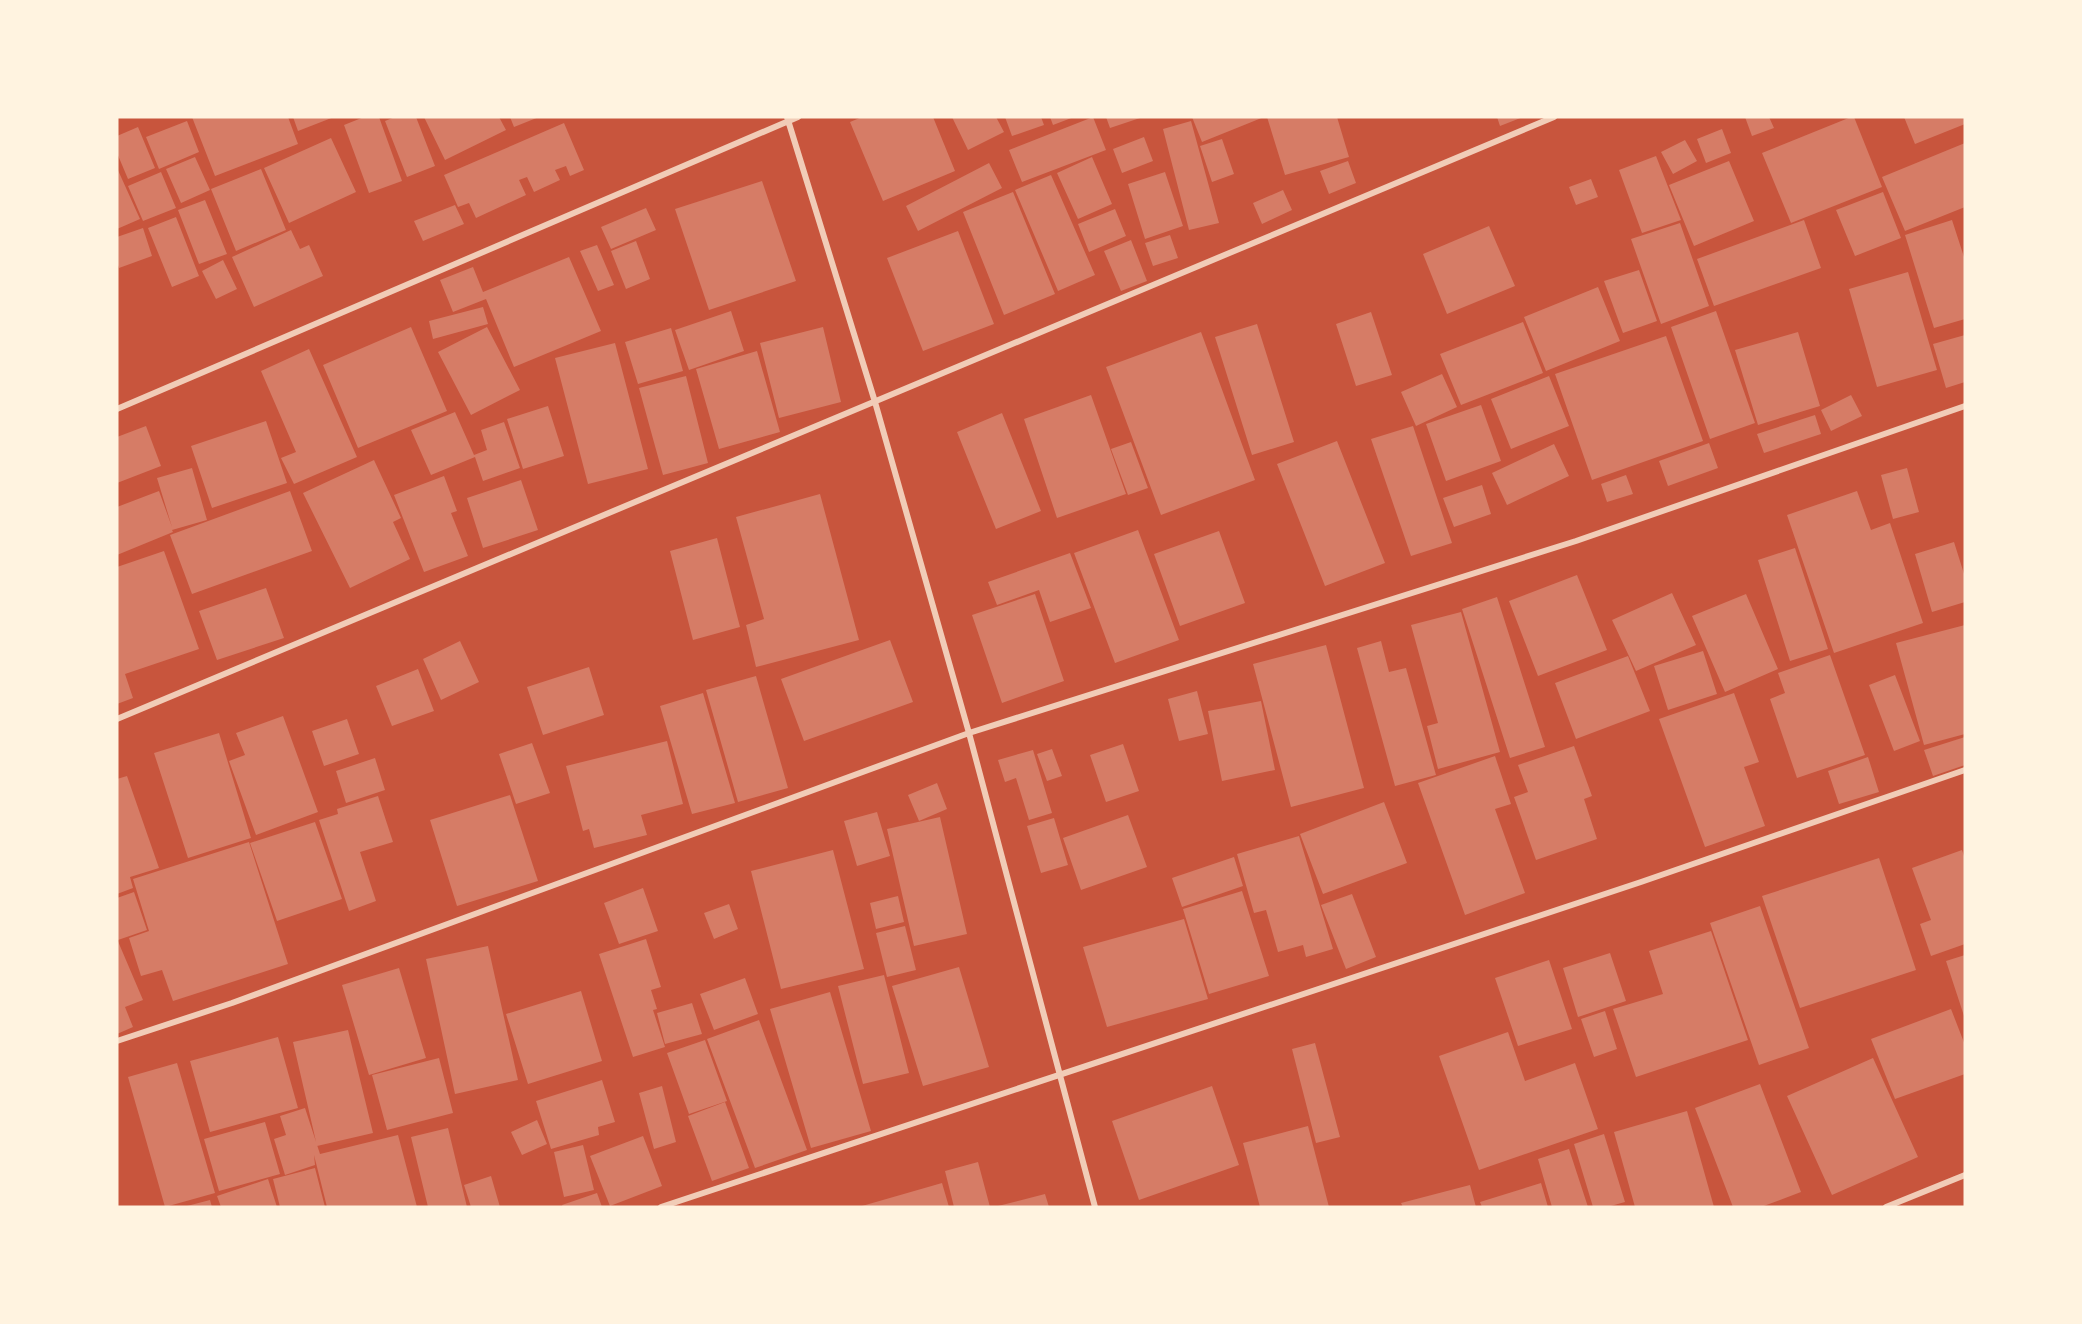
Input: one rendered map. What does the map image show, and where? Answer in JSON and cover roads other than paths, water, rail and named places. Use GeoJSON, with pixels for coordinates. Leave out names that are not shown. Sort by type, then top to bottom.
{"type":"FeatureCollection","features":[{"type":"Feature","properties":{"kind":"street"},"geometry":{"type":"LineString","coordinates":[[117,409],[787,119],[798,117]]}},
{"type":"Feature","properties":{"kind":"street"},"geometry":{"type":"LineString","coordinates":[[117,719],[1554,117]]}},
{"type":"Feature","properties":{"kind":"street"},"geometry":{"type":"LineString","coordinates":[[787,119],[875,402],[969,733],[1095,1207]]}},
{"type":"Feature","properties":{"kind":"street"},"geometry":{"type":"LineString","coordinates":[[117,1041],[232,1003],[969,733],[1576,541],[1965,406]]}},
{"type":"Feature","properties":{"kind":"street"},"geometry":{"type":"LineString","coordinates":[[661,1207],[1059,1077],[1641,882],[1965,770]]}},
{"type":"Feature","properties":{"kind":"street"},"geometry":{"type":"LineString","coordinates":[[1886,1207],[1965,1175]]}}]}
